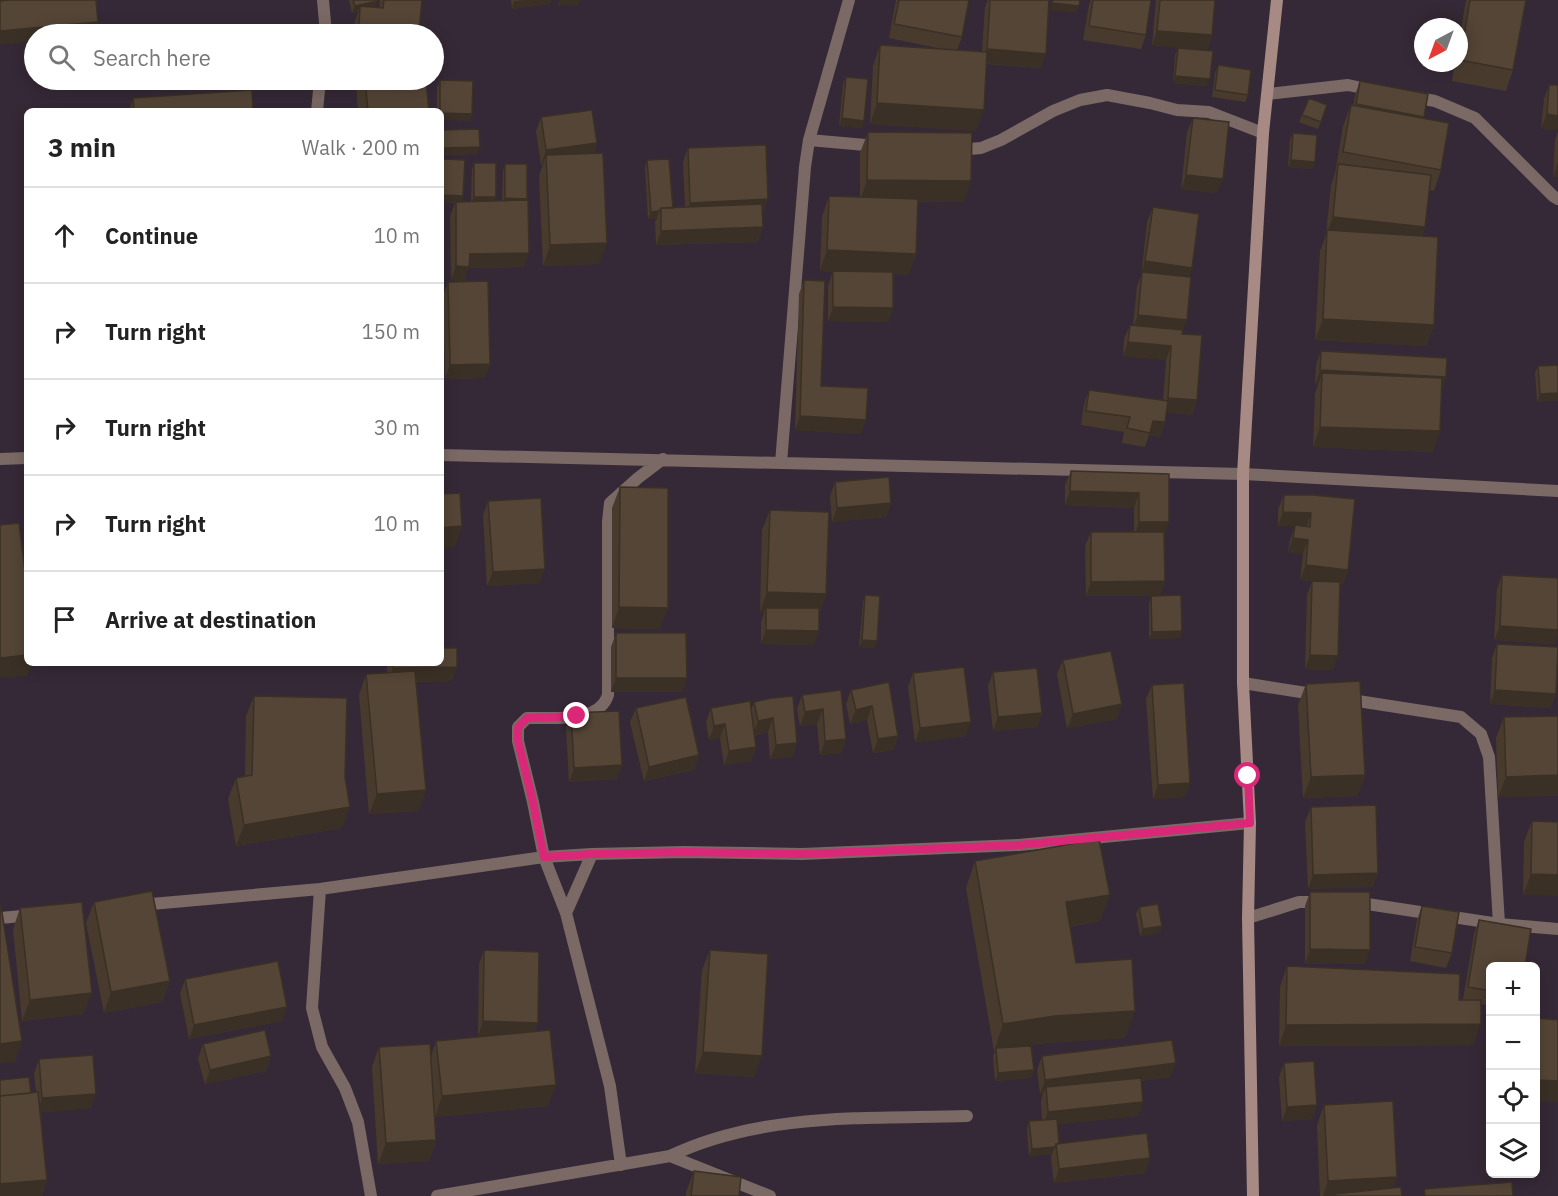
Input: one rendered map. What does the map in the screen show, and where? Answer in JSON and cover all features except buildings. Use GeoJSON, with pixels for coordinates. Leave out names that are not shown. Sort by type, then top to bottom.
{"type":"FeatureCollection","features":[{"type":"Feature","properties":{"kind":"street"},"geometry":{"type":"LineString","coordinates":[[324,0],[325,24]]}},
{"type":"Feature","properties":{"kind":"street"},"geometry":{"type":"LineString","coordinates":[[781,463],[809,140],[849,0]]}},
{"type":"Feature","properties":{"kind":"street"},"geometry":{"type":"LineString","coordinates":[[1253,1196],[1248,918],[1250,823],[1243,683],[1243,474],[1263,133],[1277,0]]}},
{"type":"Feature","properties":{"kind":"street"},"geometry":{"type":"LineString","coordinates":[[1268,94],[1348,85],[1381,91]]}},
{"type":"Feature","properties":{"kind":"street"},"geometry":{"type":"LineString","coordinates":[[317,108],[319,90]]}},
{"type":"Feature","properties":{"kind":"street"},"geometry":{"type":"LineString","coordinates":[[948,149],[981,148],[1001,140],[1053,111],[1080,100],[1107,95],[1176,110],[1209,112],[1263,133]]}},
{"type":"Feature","properties":{"kind":"street"},"geometry":{"type":"LineString","coordinates":[[1402,95],[1435,101],[1475,118],[1558,199]]}},
{"type":"Feature","properties":{"kind":"street"},"geometry":{"type":"LineString","coordinates":[[809,140],[890,147]]}},
{"type":"Feature","properties":{"kind":"street"},"geometry":{"type":"LineString","coordinates":[[444,455],[1243,474],[1558,491]]}},
{"type":"Feature","properties":{"kind":"street"},"geometry":{"type":"LineString","coordinates":[[0,459],[24,458]]}},
{"type":"Feature","properties":{"kind":"street"},"geometry":{"type":"LineString","coordinates":[[621,1166],[610,1086],[566,913],[544,857],[518,741],[518,727],[527,718],[577,716],[597,710],[605,703],[608,695],[608,522],[610,503],[663,459]]}},
{"type":"Feature","properties":{"kind":"street"},"geometry":{"type":"LineString","coordinates":[[1243,683],[1461,717],[1481,734],[1489,757],[1499,924]]}},
{"type":"Feature","properties":{"kind":"street"},"geometry":{"type":"LineString","coordinates":[[130,906],[320,889],[544,857],[684,852],[802,854],[1018,845],[1250,823]]}},
{"type":"Feature","properties":{"kind":"street"},"geometry":{"type":"LineString","coordinates":[[566,913],[592,854]]}},
{"type":"Feature","properties":{"kind":"street"},"geometry":{"type":"LineString","coordinates":[[320,889],[312,1008],[322,1047],[345,1088],[358,1122],[371,1196]]}},
{"type":"Feature","properties":{"kind":"street"},"geometry":{"type":"LineString","coordinates":[[1248,918],[1299,902],[1354,902],[1499,924],[1558,929]]}},
{"type":"Feature","properties":{"kind":"street"},"geometry":{"type":"LineString","coordinates":[[0,918],[47,913]]}},
{"type":"Feature","properties":{"kind":"street"},"geometry":{"type":"LineString","coordinates":[[437,1196],[493,1192],[670,1156],[695,1144],[735,1132],[779,1124],[826,1120],[968,1116]]}},
{"type":"Feature","properties":{"kind":"street"},"geometry":{"type":"LineString","coordinates":[[670,1156],[770,1196]]}},
{"type":"Feature","properties":{"kind":"route"},"geometry":{"type":"LineString","coordinates":[[577,716],[527,718],[518,727],[518,741],[544,857],[684,852],[802,854],[1018,845],[1250,823],[1248,776]]}}]}
